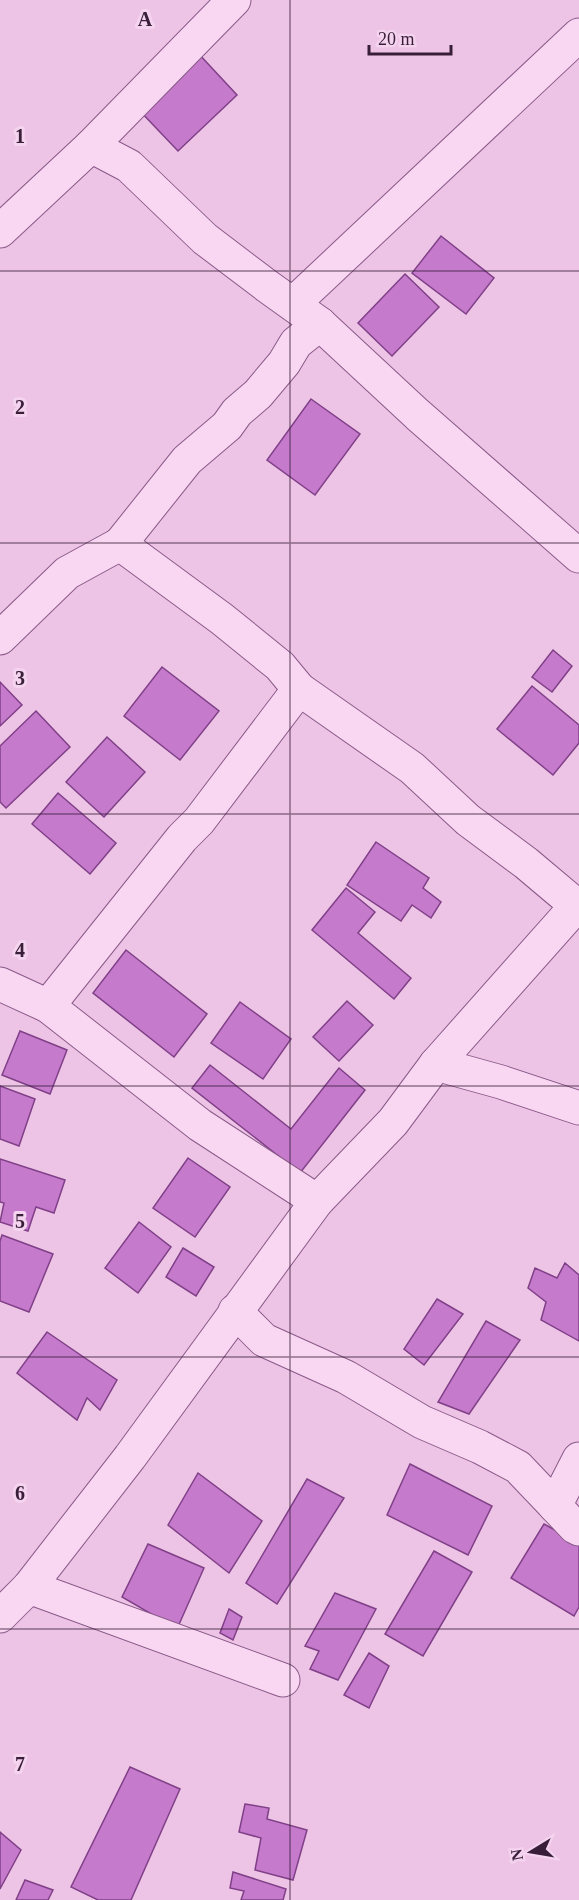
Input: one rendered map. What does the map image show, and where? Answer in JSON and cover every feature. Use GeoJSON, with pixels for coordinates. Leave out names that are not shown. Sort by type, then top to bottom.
{"type":"FeatureCollection","features":[{"type":"Feature","properties":{"kind":"street"},"geometry":{"type":"LineString","coordinates":[[0,231],[91,146],[234,0]]}},
{"type":"Feature","properties":{"kind":"street"},"geometry":{"type":"LineString","coordinates":[[292,304],[579,36]]}},
{"type":"Feature","properties":{"kind":"street"},"geometry":{"type":"LineString","coordinates":[[91,146],[129,166],[206,239],[320,324],[418,415],[579,556]]}},
{"type":"Feature","properties":{"kind":"street"},"geometry":{"type":"LineString","coordinates":[[0,638],[67,573],[120,544],[187,460],[227,426],[237,412],[258,394],[284,363],[296,343],[320,324]]}},
{"type":"Feature","properties":{"kind":"street"},"geometry":{"type":"LineString","coordinates":[[0,1616],[29,1587],[130,1457],[318,1201],[393,1122],[435,1064],[578,904],[468,819],[412,768],[299,688],[280,666],[222,619],[120,544]]}},
{"type":"Feature","properties":{"kind":"street"},"geometry":{"type":"LineString","coordinates":[[48,1006],[182,838],[199,820],[299,688]]}},
{"type":"Feature","properties":{"kind":"street"},"geometry":{"type":"LineString","coordinates":[[0,984],[48,1006],[200,1125],[318,1201]]}},
{"type":"Feature","properties":{"kind":"street"},"geometry":{"type":"LineString","coordinates":[[435,1064],[501,1082],[579,1108]]}},
{"type":"Feature","properties":{"kind":"street"},"geometry":{"type":"LineString","coordinates":[[235,1311],[264,1340],[346,1377],[422,1422],[480,1447],[518,1467],[579,1529]]}},
{"type":"Feature","properties":{"kind":"street"},"geometry":{"type":"LineString","coordinates":[[555,1506],[579,1459]]}},
{"type":"Feature","properties":{"kind":"street"},"geometry":{"type":"LineString","coordinates":[[29,1587],[283,1680]]}},
{"type":"Feature","properties":{"kind":"building"},"geometry":{"type":"Polygon","coordinates":[[[197,52],[237,95],[178,151],[138,109],[197,52]]]}},
{"type":"Feature","properties":{"kind":"building"},"geometry":{"type":"Polygon","coordinates":[[[441,236],[494,278],[466,314],[412,273],[441,236]]]}},
{"type":"Feature","properties":{"kind":"building"},"geometry":{"type":"Polygon","coordinates":[[[405,274],[439,307],[392,356],[358,323],[405,274]]]}},
{"type":"Feature","properties":{"kind":"building"},"geometry":{"type":"Polygon","coordinates":[[[311,399],[360,434],[315,495],[267,460],[311,399]]]}},
{"type":"Feature","properties":{"kind":"building"},"geometry":{"type":"Polygon","coordinates":[[[553,650],[572,666],[552,692],[532,677],[553,650]]]}},
{"type":"Feature","properties":{"kind":"building"},"geometry":{"type":"Polygon","coordinates":[[[162,667],[219,711],[180,760],[124,716],[162,667]]]}},
{"type":"Feature","properties":{"kind":"building"},"geometry":{"type":"Polygon","coordinates":[[[0,682],[22,705],[0,726],[0,682]]]}},
{"type":"Feature","properties":{"kind":"building"},"geometry":{"type":"Polygon","coordinates":[[[532,686],[579,725],[579,743],[553,775],[497,729],[532,686]]]}},
{"type":"Feature","properties":{"kind":"building"},"geometry":{"type":"Polygon","coordinates":[[[36,711],[70,747],[6,808],[0,802],[0,746],[36,711]]]}},
{"type":"Feature","properties":{"kind":"building"},"geometry":{"type":"Polygon","coordinates":[[[107,737],[145,772],[104,817],[66,782],[107,737]]]}},
{"type":"Feature","properties":{"kind":"building"},"geometry":{"type":"Polygon","coordinates":[[[58,793],[116,843],[90,874],[32,824],[58,793]]]}},
{"type":"Feature","properties":{"kind":"building"},"geometry":{"type":"Polygon","coordinates":[[[376,842],[429,878],[423,888],[441,902],[431,918],[412,905],[401,921],[347,885],[376,842]]]}},
{"type":"Feature","properties":{"kind":"building"},"geometry":{"type":"Polygon","coordinates":[[[346,888],[375,912],[358,933],[411,978],[394,999],[312,930],[346,888]]]}},
{"type":"Feature","properties":{"kind":"building"},"geometry":{"type":"Polygon","coordinates":[[[126,950],[207,1014],[174,1057],[93,993],[126,950]]]}},
{"type":"Feature","properties":{"kind":"building"},"geometry":{"type":"Polygon","coordinates":[[[347,1001],[373,1025],[339,1061],[313,1037],[347,1001]]]}},
{"type":"Feature","properties":{"kind":"building"},"geometry":{"type":"Polygon","coordinates":[[[240,1002],[291,1039],[263,1079],[211,1043],[240,1002]]]}},
{"type":"Feature","properties":{"kind":"building"},"geometry":{"type":"Polygon","coordinates":[[[20,1031],[67,1050],[50,1094],[2,1075],[20,1031]]]}},
{"type":"Feature","properties":{"kind":"building"},"geometry":{"type":"Polygon","coordinates":[[[210,1065],[291,1129],[339,1068],[365,1090],[300,1173],[192,1088],[210,1065]]]}},
{"type":"Feature","properties":{"kind":"building"},"geometry":{"type":"Polygon","coordinates":[[[0,1086],[35,1099],[19,1146],[0,1139],[0,1086]]]}},
{"type":"Feature","properties":{"kind":"building"},"geometry":{"type":"Polygon","coordinates":[[[188,1158],[230,1187],[195,1237],[153,1208],[188,1158]]]}},
{"type":"Feature","properties":{"kind":"building"},"geometry":{"type":"Polygon","coordinates":[[[0,1159],[65,1180],[54,1213],[36,1207],[28,1231],[0,1222],[4,1203],[0,1202],[0,1159]]]}},
{"type":"Feature","properties":{"kind":"building"},"geometry":{"type":"Polygon","coordinates":[[[139,1222],[171,1247],[138,1293],[105,1268],[139,1222]]]}},
{"type":"Feature","properties":{"kind":"building"},"geometry":{"type":"Polygon","coordinates":[[[2,1235],[53,1254],[29,1312],[0,1301],[0,1241],[2,1235]]]}},
{"type":"Feature","properties":{"kind":"building"},"geometry":{"type":"Polygon","coordinates":[[[183,1248],[214,1267],[196,1296],[166,1277],[183,1248]]]}},
{"type":"Feature","properties":{"kind":"building"},"geometry":{"type":"Polygon","coordinates":[[[565,1263],[579,1275],[579,1341],[541,1320],[546,1302],[528,1288],[535,1268],[557,1278],[565,1263]]]}},
{"type":"Feature","properties":{"kind":"building"},"geometry":{"type":"Polygon","coordinates":[[[437,1299],[463,1314],[424,1365],[404,1349],[437,1299]]]}},
{"type":"Feature","properties":{"kind":"building"},"geometry":{"type":"Polygon","coordinates":[[[486,1321],[520,1340],[469,1414],[438,1402],[486,1321]]]}},
{"type":"Feature","properties":{"kind":"building"},"geometry":{"type":"Polygon","coordinates":[[[47,1332],[117,1380],[100,1410],[87,1398],[77,1420],[17,1373],[47,1332]]]}},
{"type":"Feature","properties":{"kind":"building"},"geometry":{"type":"Polygon","coordinates":[[[410,1464],[492,1506],[468,1555],[387,1515],[410,1464]]]}},
{"type":"Feature","properties":{"kind":"building"},"geometry":{"type":"Polygon","coordinates":[[[198,1473],[262,1521],[229,1573],[168,1525],[198,1473]]]}},
{"type":"Feature","properties":{"kind":"building"},"geometry":{"type":"Polygon","coordinates":[[[307,1479],[344,1498],[277,1604],[246,1583],[307,1479]]]}},
{"type":"Feature","properties":{"kind":"building"},"geometry":{"type":"Polygon","coordinates":[[[544,1524],[579,1543],[579,1607],[574,1616],[511,1578],[544,1524]]]}},
{"type":"Feature","properties":{"kind":"building"},"geometry":{"type":"Polygon","coordinates":[[[148,1544],[204,1568],[177,1629],[122,1597],[148,1544]]]}},
{"type":"Feature","properties":{"kind":"building"},"geometry":{"type":"Polygon","coordinates":[[[434,1551],[472,1572],[423,1656],[385,1634],[434,1551]]]}},
{"type":"Feature","properties":{"kind":"building"},"geometry":{"type":"Polygon","coordinates":[[[335,1593],[376,1609],[338,1680],[310,1669],[319,1651],[305,1646],[335,1593]]]}},
{"type":"Feature","properties":{"kind":"building"},"geometry":{"type":"Polygon","coordinates":[[[229,1609],[242,1617],[233,1640],[220,1633],[229,1609]]]}},
{"type":"Feature","properties":{"kind":"building"},"geometry":{"type":"Polygon","coordinates":[[[369,1653],[389,1666],[369,1708],[344,1695],[369,1653]]]}},
{"type":"Feature","properties":{"kind":"building"},"geometry":{"type":"Polygon","coordinates":[[[130,1767],[180,1789],[131,1900],[98,1900],[71,1887],[130,1767]]]}},
{"type":"Feature","properties":{"kind":"building"},"geometry":{"type":"Polygon","coordinates":[[[245,1804],[269,1808],[267,1819],[307,1830],[293,1880],[255,1870],[261,1838],[239,1832],[245,1804]]]}},
{"type":"Feature","properties":{"kind":"building"},"geometry":{"type":"Polygon","coordinates":[[[0,1832],[21,1850],[0,1889],[0,1832]]]}},
{"type":"Feature","properties":{"kind":"building"},"geometry":{"type":"Polygon","coordinates":[[[233,1872],[286,1889],[283,1900],[241,1900],[244,1891],[230,1888],[233,1872]]]}},
{"type":"Feature","properties":{"kind":"building"},"geometry":{"type":"Polygon","coordinates":[[[25,1880],[53,1890],[48,1900],[16,1900],[25,1880]]]}}]}
